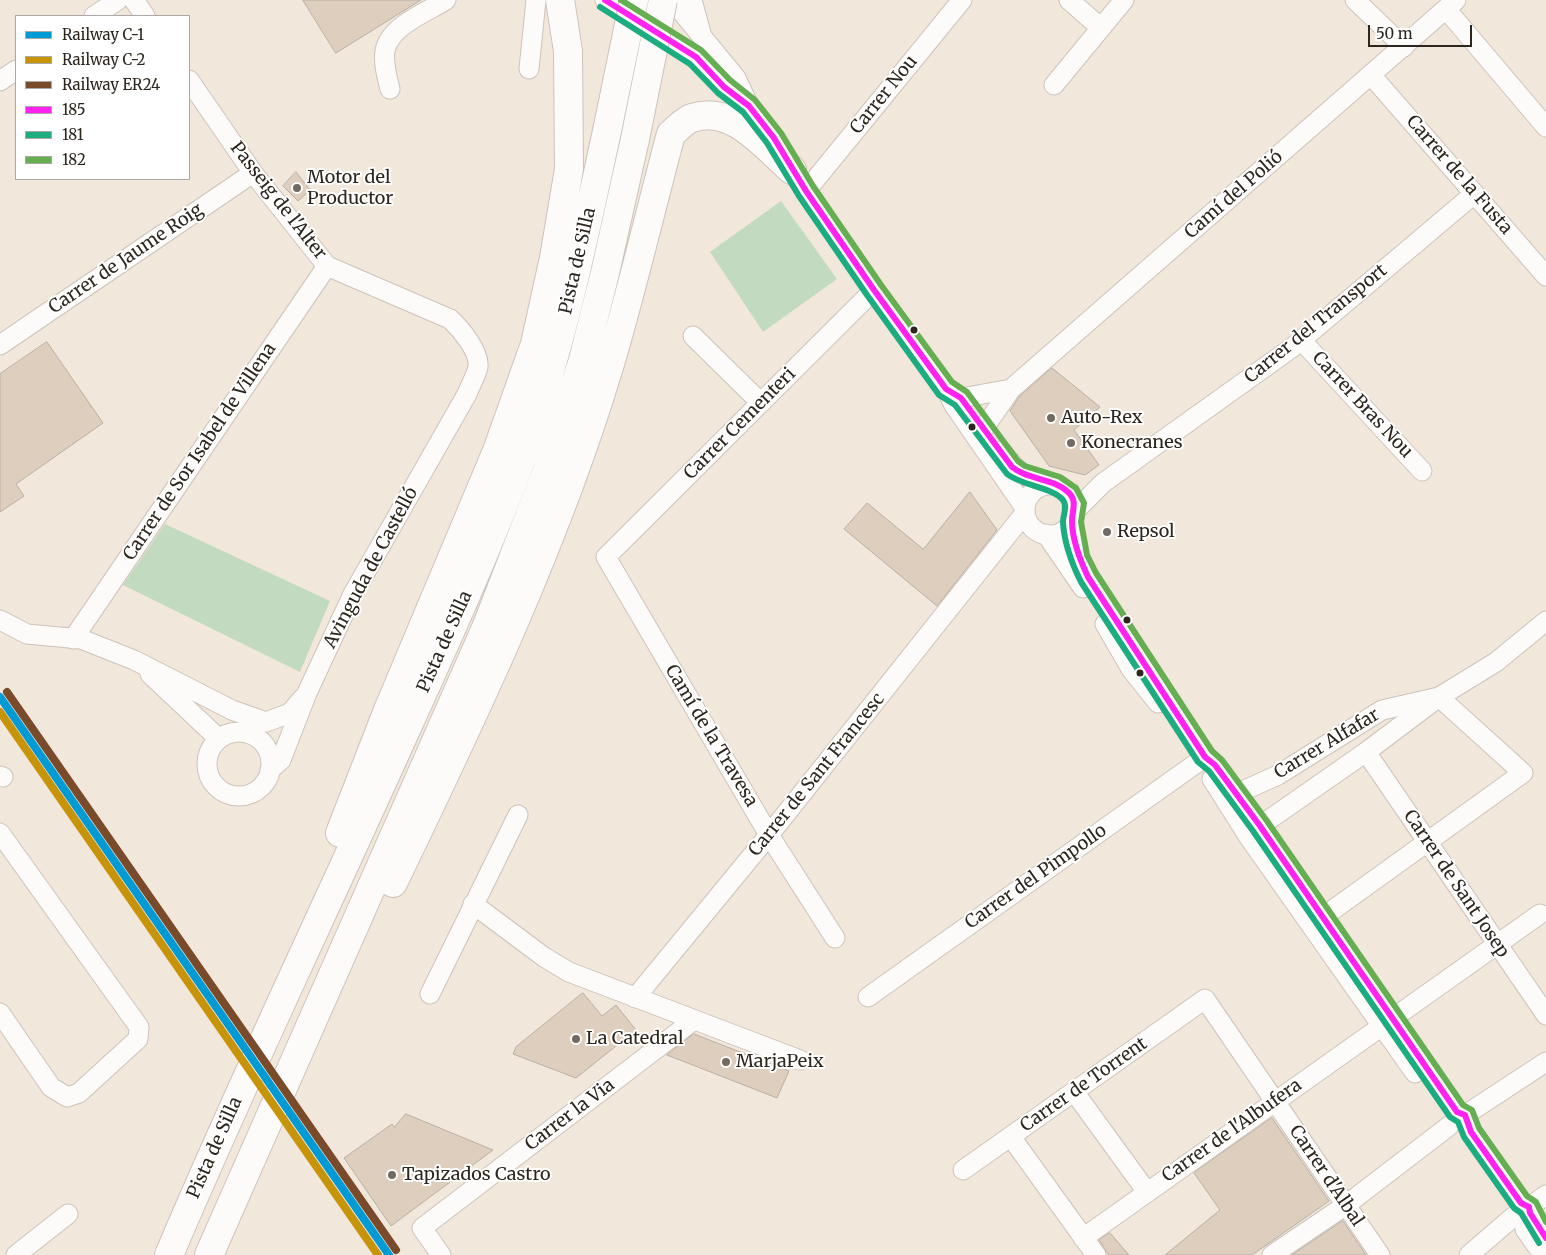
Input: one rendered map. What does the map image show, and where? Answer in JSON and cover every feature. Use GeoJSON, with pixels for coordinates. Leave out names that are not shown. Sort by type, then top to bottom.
{"type":"FeatureCollection","features":[{"type":"Feature","properties":{"kind":"highway"},"geometry":{"type":"LineString","coordinates":[[267,1033],[281,966],[327,869],[388,710],[497,451],[535,344],[554,258],[569,168],[568,51],[560,0]]}},
{"type":"Feature","properties":{"kind":"highway","name":"Pista de Silla"},"geometry":{"type":"LineString","coordinates":[[169,1255],[218,1138],[458,614],[520,460],[557,351],[578,265],[634,0]]}},
{"type":"Feature","properties":{"kind":"highway","name":"Pista de Silla"},"geometry":{"type":"LineString","coordinates":[[208,1255],[250,1164],[486,628],[546,471],[583,360],[634,139],[676,2]]}},
{"type":"Feature","properties":{"kind":"highway"},"geometry":{"type":"LineString","coordinates":[[298,1054],[338,997],[508,640],[570,481],[608,368],[671,134],[690,118],[714,113],[734,120],[799,180]]}},
{"type":"Feature","properties":{"kind":"street"},"geometry":{"type":"LineString","coordinates":[[96,15],[118,0]]}},
{"type":"Feature","properties":{"kind":"street"},"geometry":{"type":"LineString","coordinates":[[134,0],[144,15]]}},
{"type":"Feature","properties":{"kind":"street"},"geometry":{"type":"LineString","coordinates":[[390,89],[385,68],[385,49],[396,31],[446,0]]}},
{"type":"Feature","properties":{"kind":"street"},"geometry":{"type":"LineString","coordinates":[[530,69],[536,0]]}},
{"type":"Feature","properties":{"kind":"street"},"geometry":{"type":"LineString","coordinates":[[605,0],[696,57],[724,87],[750,106]]}},
{"type":"Feature","properties":{"kind":"street","name":"Carrer Nou"},"geometry":{"type":"LineString","coordinates":[[799,180],[962,0]]}},
{"type":"Feature","properties":{"kind":"street"},"geometry":{"type":"LineString","coordinates":[[1069,0],[1101,28]]}},
{"type":"Feature","properties":{"kind":"street"},"geometry":{"type":"LineString","coordinates":[[1054,86],[1124,0]]}},
{"type":"Feature","properties":{"kind":"street"},"geometry":{"type":"LineString","coordinates":[[1355,0],[1404,47]]}},
{"type":"Feature","properties":{"kind":"street"},"geometry":{"type":"LineString","coordinates":[[676,2],[703,39],[736,78],[750,106],[774,138],[799,180],[874,290],[954,393],[984,428],[1012,467],[1021,474],[1056,486],[1073,498],[1079,558],[1088,577],[1187,729],[1206,764],[1231,798],[1266,862],[1387,1022],[1457,1121],[1521,1212],[1543,1255]]}},
{"type":"Feature","properties":{"kind":"street"},"geometry":{"type":"LineString","coordinates":[[1451,4],[1546,127]]}},
{"type":"Feature","properties":{"kind":"street","name":"Camí del Polió"},"geometry":{"type":"LineString","coordinates":[[984,428],[1011,389],[1451,4]]}},
{"type":"Feature","properties":{"kind":"street"},"geometry":{"type":"LineString","coordinates":[[0,81],[15,71]]}},
{"type":"Feature","properties":{"kind":"street","name":"Carrer de la Fusta"},"geometry":{"type":"LineString","coordinates":[[1371,75],[1546,276]]}},
{"type":"Feature","properties":{"kind":"street","name":"Passeig de l'Alter"},"geometry":{"type":"LineString","coordinates":[[190,81],[253,173],[327,266],[450,319],[462,329],[472,347],[478,366]]}},
{"type":"Feature","properties":{"kind":"street","name":"Carrer de Jaume Roig"},"geometry":{"type":"LineString","coordinates":[[0,345],[253,173]]}},
{"type":"Feature","properties":{"kind":"street","name":"Carrer del Transport"},"geometry":{"type":"LineString","coordinates":[[1074,516],[1103,483],[1301,340],[1474,194]]}},
{"type":"Feature","properties":{"kind":"street","name":"Carrer de Sor Isabel de Villena"},"geometry":{"type":"LineString","coordinates":[[73,639],[327,266]]}},
{"type":"Feature","properties":{"kind":"street","name":"Carrer Cementeri"},"geometry":{"type":"LineString","coordinates":[[606,557],[874,290]]}},
{"type":"Feature","properties":{"kind":"street"},"geometry":{"type":"LineString","coordinates":[[694,336],[761,403]]}},
{"type":"Feature","properties":{"kind":"street","name":"Carrer Bras Nou"},"geometry":{"type":"LineString","coordinates":[[1301,340],[1422,471]]}},
{"type":"Feature","properties":{"kind":"street","name":"Avinguda de Castelló"},"geometry":{"type":"LineString","coordinates":[[270,770],[281,760],[308,693],[353,594],[467,394],[478,366]]}},
{"type":"Feature","properties":{"kind":"street"},"geometry":{"type":"LineString","coordinates":[[954,393],[1011,389]]}},
{"type":"Feature","properties":{"kind":"street"},"geometry":{"type":"LineString","coordinates":[[954,393],[954,405],[1025,511],[1030,524],[1042,533],[1080,582],[1131,669],[1154,699],[1187,729]]}},
{"type":"Feature","properties":{"kind":"street","name":"Carrer del Transport"},"geometry":{"type":"LineString","coordinates":[[1056,486],[1103,483]]}},
{"type":"Feature","properties":{"kind":"street"},"geometry":{"type":"LineString","coordinates":[[1025,511],[1030,494],[1035,489],[1056,486]]}},
{"type":"Feature","properties":{"kind":"street","name":"Carrer de Sant Francesc"},"geometry":{"type":"LineString","coordinates":[[635,998],[769,835],[997,551],[1025,511]]}},
{"type":"Feature","properties":{"kind":"street"},"geometry":{"type":"LineString","coordinates":[[1042,533],[1061,532],[1074,516]]}},
{"type":"Feature","properties":{"kind":"street","name":"Carrer de Sant Francesc"},"geometry":{"type":"LineString","coordinates":[[997,551],[1042,533]]}},
{"type":"Feature","properties":{"kind":"street","name":"Camí de la Travesa"},"geometry":{"type":"LineString","coordinates":[[606,557],[769,835],[834,938]]}},
{"type":"Feature","properties":{"kind":"street"},"geometry":{"type":"LineString","coordinates":[[0,620],[27,634],[82,640],[134,660],[232,710],[266,722],[290,713],[308,693]]}},
{"type":"Feature","properties":{"kind":"street","name":"Carrer Alfafar"},"geometry":{"type":"LineString","coordinates":[[1231,798],[1278,775],[1382,710],[1439,697],[1496,662],[1546,622]]}},
{"type":"Feature","properties":{"kind":"street"},"geometry":{"type":"LineString","coordinates":[[134,660],[219,739]]}},
{"type":"Feature","properties":{"kind":"street"},"geometry":{"type":"LineString","coordinates":[[1266,862],[1266,848],[1257,836],[1260,826],[1366,752],[1439,697],[1523,773],[1323,917],[1318,919],[1299,908]]}},
{"type":"Feature","properties":{"kind":"street"},"geometry":{"type":"LineString","coordinates":[[232,710],[239,732]]}},
{"type":"Feature","properties":{"kind":"street"},"geometry":{"type":"LineString","coordinates":[[239,732],[248,734],[263,744],[270,761],[270,770],[259,788],[250,794],[240,796],[220,790],[208,774],[207,764],[212,747],[219,739],[239,732]]}},
{"type":"Feature","properties":{"kind":"street","name":"Carrer de Sant Josep"},"geometry":{"type":"LineString","coordinates":[[1366,752],[1496,945],[1546,1015]]}},
{"type":"Feature","properties":{"kind":"street","name":"Carrer del Pimpollo"},"geometry":{"type":"LineString","coordinates":[[868,997],[1206,764]]}},
{"type":"Feature","properties":{"kind":"street"},"geometry":{"type":"LineString","coordinates":[[1231,798],[1260,826],[1323,917],[1387,1022]]}},
{"type":"Feature","properties":{"kind":"street"},"geometry":{"type":"LineString","coordinates":[[430,994],[518,815]]}},
{"type":"Feature","properties":{"kind":"street"},"geometry":{"type":"LineString","coordinates":[[0,833],[139,1027],[138,1039],[79,1093],[67,1097],[51,1087],[0,1013]]}},
{"type":"Feature","properties":{"kind":"street"},"geometry":{"type":"LineString","coordinates":[[473,904],[557,965],[635,998],[800,1060]]}},
{"type":"Feature","properties":{"kind":"street","name":"Carrer de l'Albufera"},"geometry":{"type":"LineString","coordinates":[[1083,1238],[1540,914]]}},
{"type":"Feature","properties":{"kind":"street","name":"Carrer de Torrent"},"geometry":{"type":"LineString","coordinates":[[963,1170],[1075,1093],[1205,999]]}},
{"type":"Feature","properties":{"kind":"street","name":"Carrer d'Albal"},"geometry":{"type":"LineString","coordinates":[[1205,999],[1380,1255]]}},
{"type":"Feature","properties":{"kind":"street","name":"Carrer la Via"},"geometry":{"type":"LineString","coordinates":[[442,1255],[422,1228],[694,1020]]}},
{"type":"Feature","properties":{"kind":"street"},"geometry":{"type":"LineString","coordinates":[[1272,1255],[1346,1205],[1457,1121],[1546,1062]]}},
{"type":"Feature","properties":{"kind":"street"},"geometry":{"type":"LineString","coordinates":[[1075,1093],[1147,1192]]}},
{"type":"Feature","properties":{"kind":"street"},"geometry":{"type":"LineString","coordinates":[[1011,1137],[1096,1255]]}},
{"type":"Feature","properties":{"kind":"street"},"geometry":{"type":"LineString","coordinates":[[1470,1255],[1521,1212],[1546,1195]]}},
{"type":"Feature","properties":{"kind":"street"},"geometry":{"type":"LineString","coordinates":[[1521,1212],[1546,1238]]}},
{"type":"Feature","properties":{"kind":"street"},"geometry":{"type":"LineString","coordinates":[[16,1255],[68,1214]]}},
{"type":"Feature","properties":{"kind":"green space"},"geometry":{"type":"Polygon","coordinates":[[[781,201],[837,279],[763,332],[710,252],[781,201]]]}},
{"type":"Feature","properties":{"kind":"green space"},"geometry":{"type":"Polygon","coordinates":[[[165,524],[330,601],[300,672],[123,585],[165,524]]]}},
{"type":"Feature","properties":{"kind":"building"},"geometry":{"type":"Polygon","coordinates":[[[303,0],[421,0],[336,53],[303,0]]]}},
{"type":"Feature","properties":{"kind":"building","name":"Motor del Productor"},"geometry":{"type":"Polygon","coordinates":[[[296,172],[310,190],[298,201],[283,186],[296,172]]]}},
{"type":"Feature","properties":{"kind":"building"},"geometry":{"type":"Polygon","coordinates":[[[47,342],[103,423],[16,484],[24,496],[0,512],[0,374],[47,342]]]}},
{"type":"Feature","properties":{"kind":"building","name":"Auto-Rex"},"geometry":{"type":"Polygon","coordinates":[[[1052,368],[1100,407],[1074,430],[1099,465],[1085,475],[1049,466],[1010,411],[1019,397],[1052,368]]]}},
{"type":"Feature","properties":{"kind":"building"},"geometry":{"type":"Polygon","coordinates":[[[970,492],[997,530],[937,606],[844,529],[867,503],[923,549],[970,492]]]}},
{"type":"Feature","properties":{"kind":"building","name":"La Catedral"},"geometry":{"type":"Polygon","coordinates":[[[583,993],[602,1016],[616,1005],[636,1030],[576,1078],[513,1054],[516,1047],[583,993]]]}},
{"type":"Feature","properties":{"kind":"building","name":"MarjaPeix"},"geometry":{"type":"Polygon","coordinates":[[[694,1034],[789,1071],[777,1098],[667,1055],[694,1034]]]}},
{"type":"Feature","properties":{"kind":"building"},"geometry":{"type":"Polygon","coordinates":[[[406,1114],[493,1150],[391,1226],[344,1158],[392,1124],[394,1127],[406,1114]]]}},
{"type":"Feature","properties":{"kind":"building"},"geometry":{"type":"Polygon","coordinates":[[[1272,1118],[1329,1201],[1252,1255],[1165,1255],[1220,1210],[1194,1173],[1272,1118]]]}},
{"type":"Feature","properties":{"kind":"building"},"geometry":{"type":"Polygon","coordinates":[[[1343,1221],[1366,1255],[1292,1255],[1343,1221]]]}},
{"type":"Feature","properties":{"kind":"building"},"geometry":{"type":"Polygon","coordinates":[[[1110,1233],[1129,1255],[1109,1255],[1099,1240],[1110,1233]]]}},
{"type":"Feature","properties":{"kind":"rail line","name":"ER24"},"geometry":{"type":"LineString","coordinates":[[7,692],[396,1250]]}},
{"type":"Feature","properties":{"kind":"rail line","name":"C-1"},"geometry":{"type":"LineString","coordinates":[[0,697],[389,1255]]}},
{"type":"Feature","properties":{"kind":"rail line","name":"C-2"},"geometry":{"type":"LineString","coordinates":[[0,712],[378,1255]]}},
{"type":"Feature","properties":{"kind":"transit line","name":"185"},"geometry":{"type":"LineString","coordinates":[[605,0],[696,57],[724,87],[749,106],[774,138],[806,191],[874,290],[946,389],[961,398],[1012,467],[1025,474],[1062,487],[1071,495],[1074,502],[1073,535],[1079,557],[1088,577],[1205,757],[1215,765],[1260,826],[1457,1112],[1465,1115],[1471,1132],[1521,1203],[1529,1207],[1530,1213],[1546,1238]]}},
{"type":"Feature","properties":{"kind":"transit line","name":"182"},"geometry":{"type":"LineString","coordinates":[[621,0],[701,50],[730,80],[755,100],[781,133],[813,186],[881,285],[952,382],[967,392],[1018,461],[1025,466],[1060,477],[1076,488],[1084,503],[1081,522],[1087,555],[1096,573],[1212,751],[1222,760],[1267,821],[1463,1105],[1472,1110],[1479,1128],[1527,1196],[1536,1202],[1546,1222]]}},
{"type":"Feature","properties":{"kind":"transit line","name":"181"},"geometry":{"type":"LineString","coordinates":[[600,7],[690,64],[718,93],[743,112],[767,143],[799,196],[867,295],[939,395],[955,405],[1007,474],[1052,492],[1063,500],[1065,505],[1063,522],[1065,537],[1081,582],[1198,762],[1209,771],[1253,831],[1450,1117],[1458,1122],[1464,1137],[1514,1208],[1521,1213],[1539,1243]]}},
{"type":"Feature","properties":{"kind":"place","name":"Motor del Productor"},"geometry":{"type":"Point","coordinates":[297,188]}},
{"type":"Feature","properties":{"kind":"place","name":"Auto-Rex"},"geometry":{"type":"Point","coordinates":[1051,418]}},
{"type":"Feature","properties":{"kind":"place","name":"Konecranes"},"geometry":{"type":"Point","coordinates":[1071,443]}},
{"type":"Feature","properties":{"kind":"place","name":"Repsol"},"geometry":{"type":"Point","coordinates":[1107,532]}},
{"type":"Feature","properties":{"kind":"place","name":"La Catedral"},"geometry":{"type":"Point","coordinates":[576,1039]}},
{"type":"Feature","properties":{"kind":"place","name":"MarjaPeix"},"geometry":{"type":"Point","coordinates":[726,1062]}},
{"type":"Feature","properties":{"kind":"place","name":"Tapizados Castro"},"geometry":{"type":"Point","coordinates":[392,1175]}}]}
